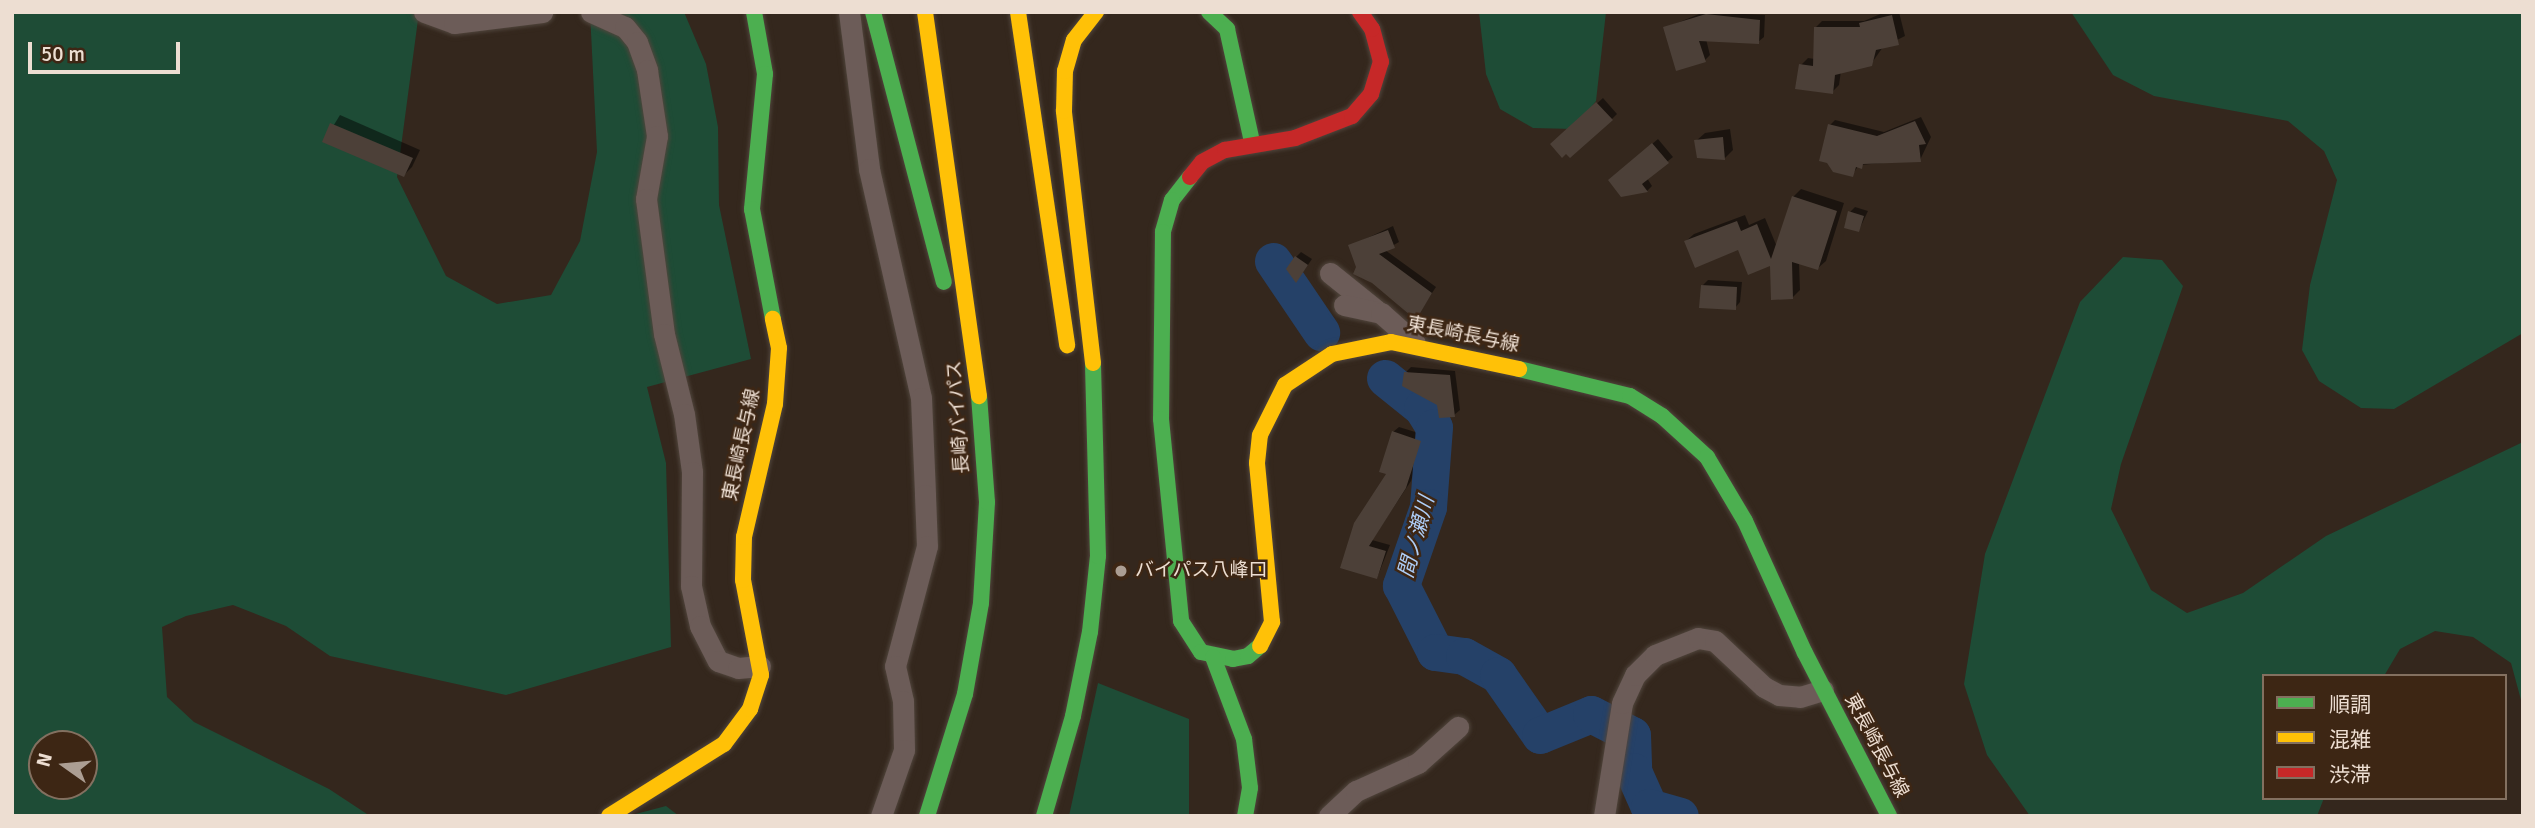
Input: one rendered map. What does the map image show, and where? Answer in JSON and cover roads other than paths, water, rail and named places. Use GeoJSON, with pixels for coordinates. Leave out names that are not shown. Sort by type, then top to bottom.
{"type":"FeatureCollection","features":[{"type":"Feature","properties":{"kind":"main road","name":"東長崎長与線"},"geometry":{"type":"LineString","coordinates":[[609,816],[723,744],[750,709],[760,666],[743,580],[744,537],[775,404],[779,348],[752,209],[765,74],[754,12]]}},
{"type":"Feature","properties":{"kind":"main road"},"geometry":{"type":"LineString","coordinates":[[873,12],[981,405]]}},
{"type":"Feature","properties":{"kind":"main road","name":"長崎バイパス"},"geometry":{"type":"LineString","coordinates":[[925,12],[981,405],[986,502],[981,603],[965,694],[927,816]]}},
{"type":"Feature","properties":{"kind":"main road"},"geometry":{"type":"LineString","coordinates":[[1018,12],[1046,189],[1068,361]]}},
{"type":"Feature","properties":{"kind":"main road"},"geometry":{"type":"LineString","coordinates":[[1044,816],[1073,716],[1097,568],[1101,468],[1090,354],[1087,288],[1064,111],[1065,71],[1074,40],[1096,12]]}},
{"type":"Feature","properties":{"kind":"main road"},"geometry":{"type":"LineString","coordinates":[[1209,12],[1227,29],[1252,142]]}},
{"type":"Feature","properties":{"kind":"main road"},"geometry":{"type":"LineString","coordinates":[[1245,816],[1250,788],[1244,739],[1213,657],[1191,642],[1181,621],[1174,572],[1161,419],[1163,232],[1172,200],[1202,162],[1252,142],[1324,130],[1352,116],[1371,94],[1381,62],[1372,29],[1360,12]]}},
{"type":"Feature","properties":{"kind":"main road"},"geometry":{"type":"LineString","coordinates":[[1046,189],[1090,354]]}},
{"type":"Feature","properties":{"kind":"main road","name":"東長崎長与線"},"geometry":{"type":"LineString","coordinates":[[1213,657],[1248,656],[1265,642],[1272,622],[1257,463],[1260,435],[1285,385],[1332,354],[1391,342],[1489,359],[1630,396],[1682,431],[1707,457],[1745,521],[1823,690],[1889,816]]}},
{"type":"Feature","properties":{"kind":"street"},"geometry":{"type":"LineString","coordinates":[[424,12],[454,23],[542,12]]}},
{"type":"Feature","properties":{"kind":"street"},"geometry":{"type":"LineString","coordinates":[[591,12],[625,27],[637,42],[647,70],[657,136],[646,198],[664,334],[692,472],[691,586],[700,626],[718,661],[738,668],[760,666]]}},
{"type":"Feature","properties":{"kind":"street"},"geometry":{"type":"LineString","coordinates":[[849,12],[869,169],[921,398],[926,508],[927,546],[895,666],[903,701],[904,750],[881,816]]}},
{"type":"Feature","properties":{"kind":"street"},"geometry":{"type":"LineString","coordinates":[[1330,274],[1381,313],[1419,347]]}},
{"type":"Feature","properties":{"kind":"street"},"geometry":{"type":"LineString","coordinates":[[1344,305],[1381,313]]}},
{"type":"Feature","properties":{"kind":"street"},"geometry":{"type":"LineString","coordinates":[[1604,816],[1622,703],[1635,676],[1655,655],[1678,643],[1706,639],[1715,641],[1764,687],[1779,695],[1800,697],[1823,690]]}},
{"type":"Feature","properties":{"kind":"street"},"geometry":{"type":"LineString","coordinates":[[1329,816],[1356,791],[1418,763],[1458,727]]}},
{"type":"Feature","properties":{"kind":"waterway","name":"間ノ瀬川"},"geometry":{"type":"LineString","coordinates":[[1273,261],[1321,332]]}},
{"type":"Feature","properties":{"kind":"waterway","name":"間ノ瀬川"},"geometry":{"type":"LineString","coordinates":[[1385,378],[1422,408],[1434,427],[1428,507],[1401,585],[1435,652],[1464,656],[1498,675],[1540,735],[1591,714],[1632,735],[1633,771],[1649,807],[1680,816]]}},
{"type":"Feature","properties":{"kind":"place","name":"バイパス八峰口"},"geometry":{"type":"Point","coordinates":[1121,571]}}]}
